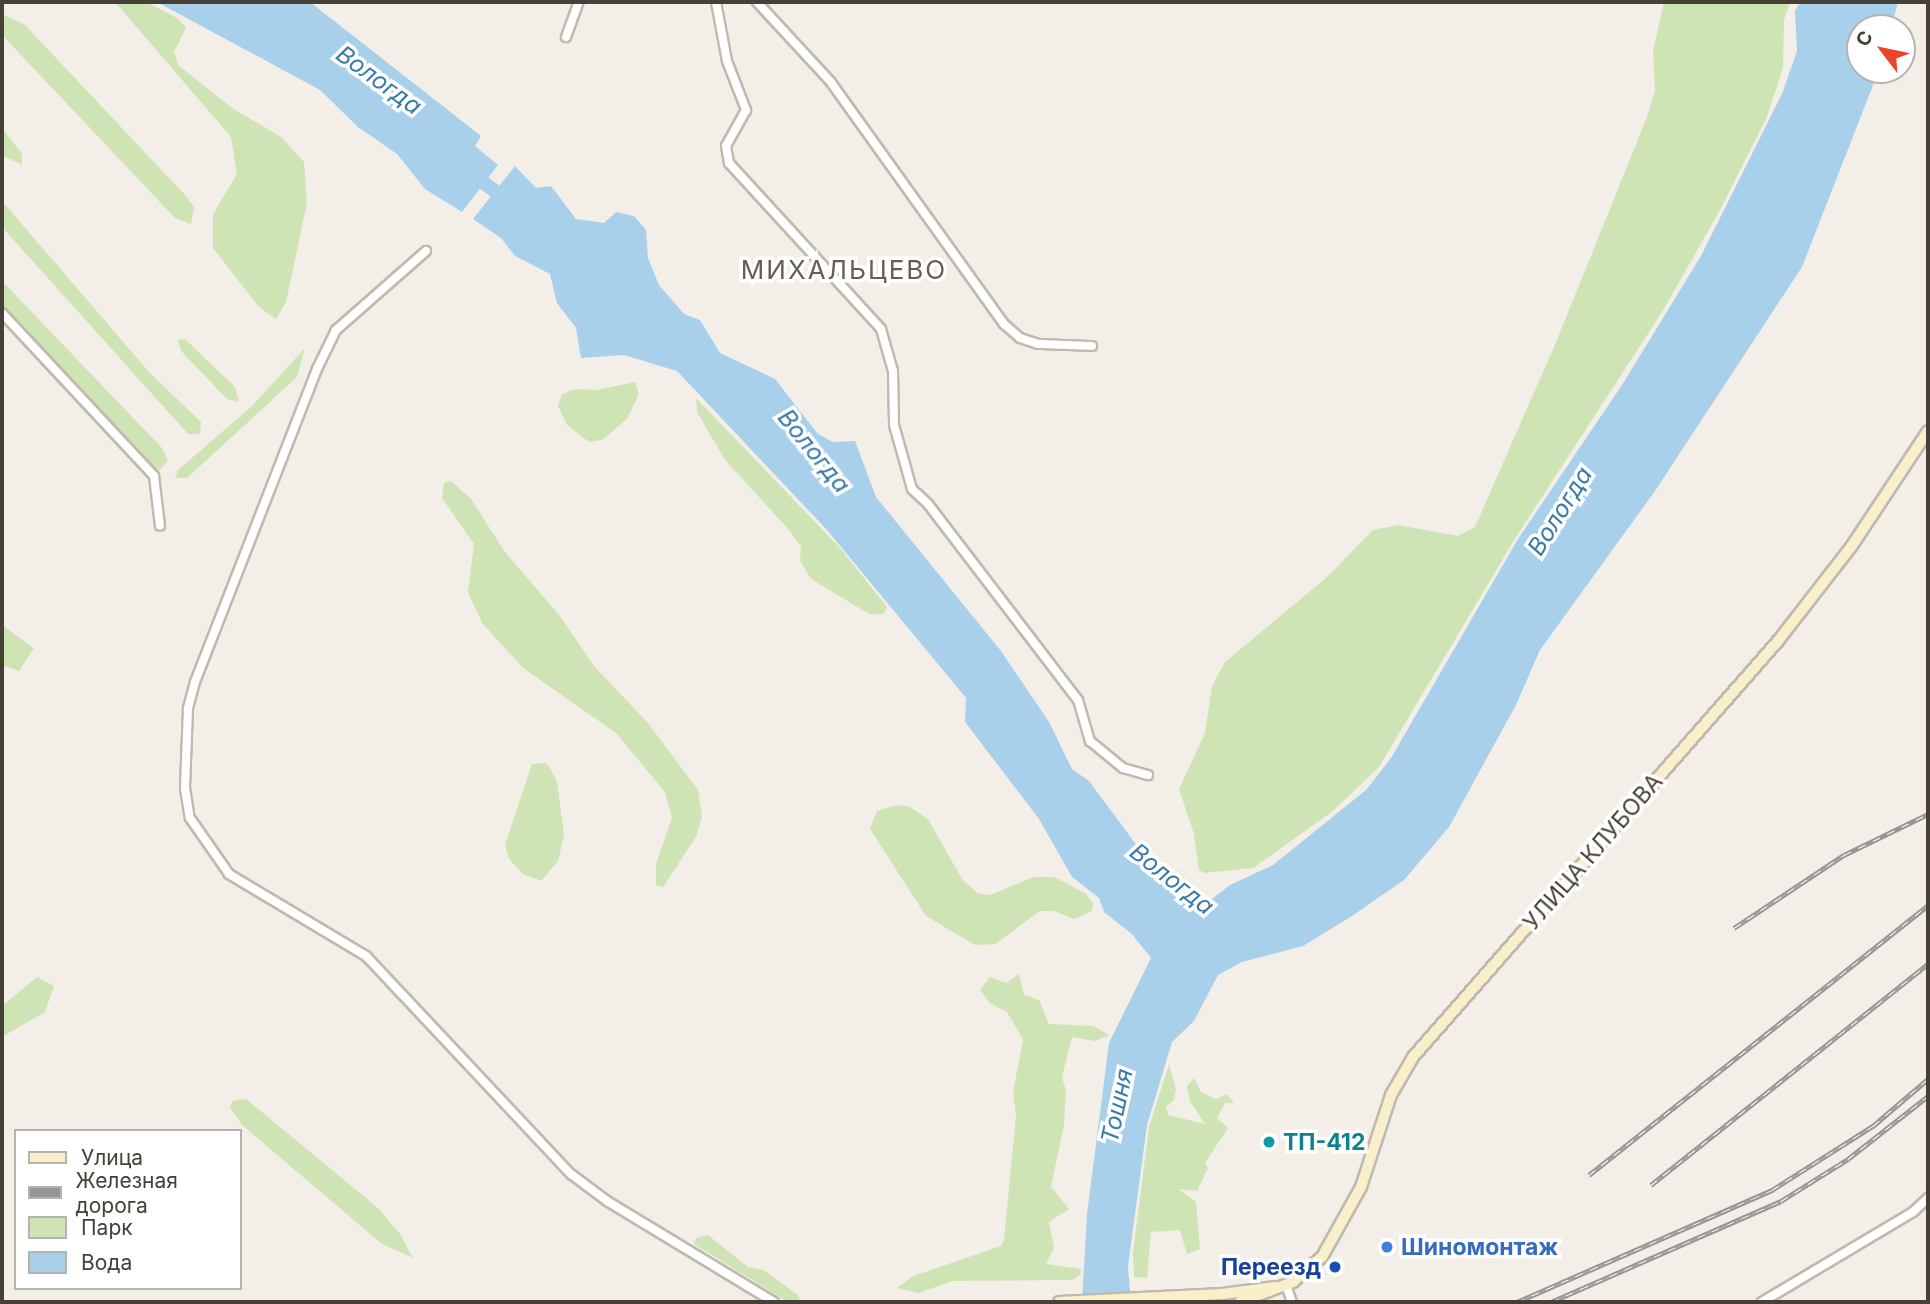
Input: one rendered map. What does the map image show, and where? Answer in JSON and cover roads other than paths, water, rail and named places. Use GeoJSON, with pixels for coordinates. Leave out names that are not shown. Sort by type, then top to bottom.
{"type":"FeatureCollection","features":[{"type":"Feature","properties":{"kind":"main road","name":"УЛИЦА КЛУБОВА"},"geometry":{"type":"LineString","coordinates":[[1240,1302],[1286,1285],[1314,1266],[1340,1230],[1361,1186],[1391,1095],[1413,1057],[1785,632],[1851,547],[1928,431]]}},
{"type":"Feature","properties":{"kind":"main road"},"geometry":{"type":"LineString","coordinates":[[1059,1302],[1286,1285]]}},
{"type":"Feature","properties":{"kind":"street"},"geometry":{"type":"LineString","coordinates":[[566,37],[579,2]]}},
{"type":"Feature","properties":{"kind":"street"},"geometry":{"type":"LineString","coordinates":[[716,2],[727,61],[746,110],[726,146],[729,163],[880,329],[893,371],[894,425],[912,489],[928,504],[1077,700],[1090,741],[1123,768],[1148,775]]}},
{"type":"Feature","properties":{"kind":"street"},"geometry":{"type":"LineString","coordinates":[[757,2],[813,59],[1004,324],[1020,338],[1038,344],[1092,346]]}},
{"type":"Feature","properties":{"kind":"street"},"geometry":{"type":"LineString","coordinates":[[426,251],[336,330],[312,380],[195,682],[188,709],[185,788],[190,818],[229,874],[366,956],[571,1174],[607,1201],[774,1302]]}},
{"type":"Feature","properties":{"kind":"street"},"geometry":{"type":"LineString","coordinates":[[2,313],[154,476],[160,526]]}},
{"type":"Feature","properties":{"kind":"street"},"geometry":{"type":"LineString","coordinates":[[1762,1302],[1913,1212],[1928,1198]]}},
{"type":"Feature","properties":{"kind":"street"},"geometry":{"type":"LineString","coordinates":[[1286,1285],[1292,1302]]}},
{"type":"Feature","properties":{"kind":"water"},"geometry":{"type":"Polygon","coordinates":[[[157,2],[310,2],[481,136],[475,146],[498,165],[462,212],[425,189],[397,154],[358,127],[320,90],[157,2]]]}},
{"type":"Feature","properties":{"kind":"water","name":"Тошня"},"geometry":{"type":"Polygon","coordinates":[[[1800,2],[1898,2],[1895,14],[1846,14],[1846,84],[1874,84],[1802,267],[1655,491],[1540,650],[1516,705],[1449,827],[1404,880],[1352,916],[1303,946],[1242,962],[1218,975],[1194,1021],[1172,1042],[1147,1125],[1128,1266],[1131,1302],[1082,1302],[1087,1214],[1109,1043],[1151,958],[1132,934],[1104,912],[1099,898],[1072,877],[1039,819],[965,722],[966,698],[827,530],[677,371],[624,355],[581,358],[576,328],[557,303],[550,274],[515,256],[501,238],[473,219],[515,166],[536,188],[551,186],[576,219],[604,223],[616,212],[634,216],[646,230],[648,258],[659,285],[684,314],[700,320],[720,353],[775,379],[818,434],[833,442],[855,441],[876,497],[1001,651],[1049,722],[1072,769],[1089,781],[1158,874],[1204,905],[1230,885],[1273,865],[1366,790],[1391,758],[1518,539],[1622,385],[1701,256],[1782,94],[1797,51],[1795,11],[1800,2]]]}},
{"type":"Feature","properties":{"kind":"waterway","name":"Вологда"},"geometry":{"type":"LineString","coordinates":[[468,171],[511,203]]}},
{"type":"Feature","properties":{"kind":"railway"},"geometry":{"type":"LineString","coordinates":[[1734,928],[1844,855],[1928,814]]}},
{"type":"Feature","properties":{"kind":"railway"},"geometry":{"type":"LineString","coordinates":[[1589,1175],[1928,905]]}},
{"type":"Feature","properties":{"kind":"railway"},"geometry":{"type":"LineString","coordinates":[[1651,1185],[1928,964]]}},
{"type":"Feature","properties":{"kind":"railway"},"geometry":{"type":"LineString","coordinates":[[1517,1302],[1772,1190],[1873,1126],[1928,1079]]}},
{"type":"Feature","properties":{"kind":"railway"},"geometry":{"type":"LineString","coordinates":[[1551,1302],[1781,1201],[1848,1159],[1928,1096]]}},
{"type":"Feature","properties":{"kind":"place","name":"ТП-412"},"geometry":{"type":"Point","coordinates":[1269,1142]}},
{"type":"Feature","properties":{"kind":"place","name":"Шиномонтаж"},"geometry":{"type":"Point","coordinates":[1387,1247]}},
{"type":"Feature","properties":{"kind":"place","name":"Переезд"},"geometry":{"type":"Point","coordinates":[1335,1267]}},
{"type":"Feature","properties":{"kind":"district","name":"МИХАЛЬЦЕВО"},"geometry":{"type":"Point","coordinates":[844,270]}}]}
